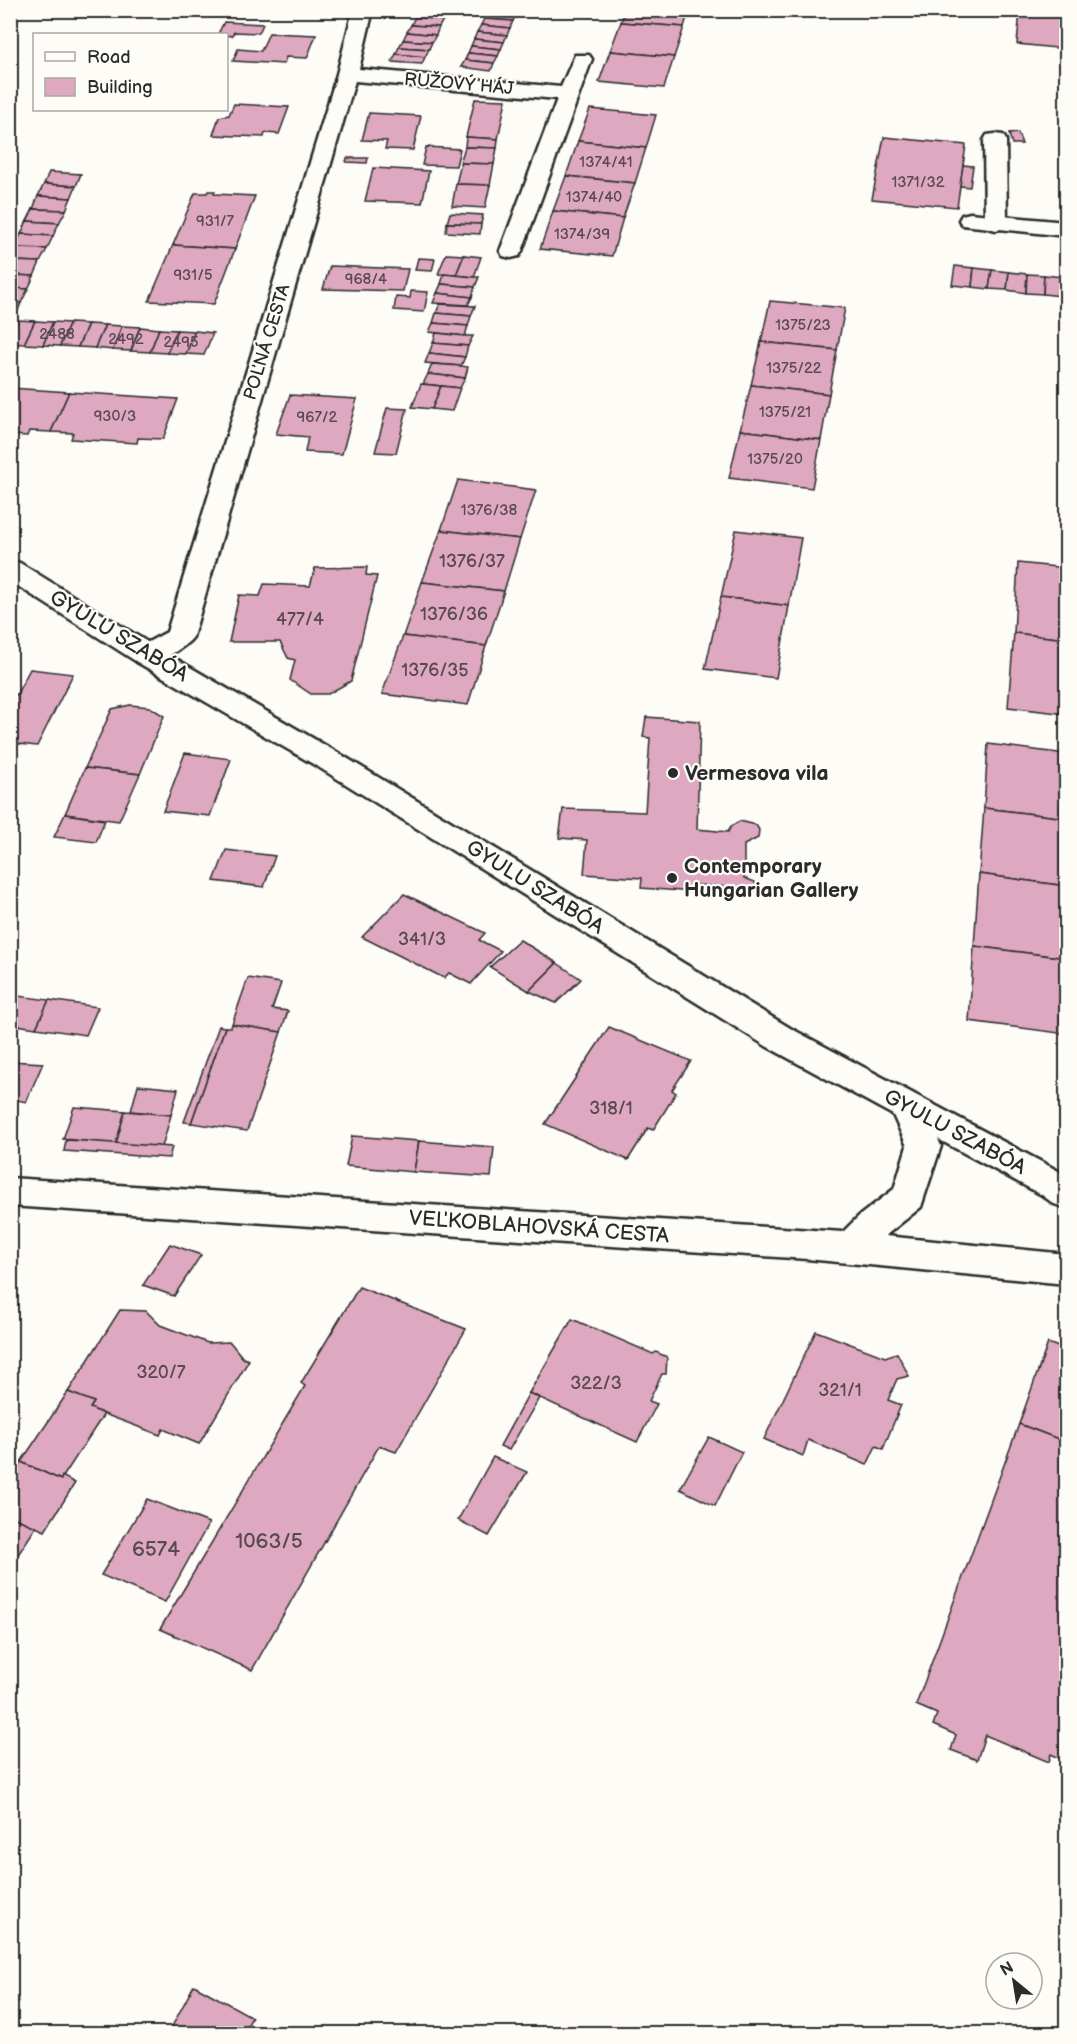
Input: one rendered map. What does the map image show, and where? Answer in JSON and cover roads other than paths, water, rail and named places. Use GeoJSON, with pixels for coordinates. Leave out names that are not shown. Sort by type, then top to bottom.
{"type":"FeatureCollection","features":[{"type":"Feature","properties":{"kind":"street","name":"POĽNÁ CESTA"},"geometry":{"type":"LineString","coordinates":[[147,655],[179,637],[348,74],[363,10]]}},
{"type":"Feature","properties":{"kind":"street"},"geometry":{"type":"LineString","coordinates":[[511,251],[582,59]]}},
{"type":"Feature","properties":{"kind":"street","name":"RUŽOVÝ HÁJ"},"geometry":{"type":"LineString","coordinates":[[348,74],[570,94]]}},
{"type":"Feature","properties":{"kind":"street"},"geometry":{"type":"LineString","coordinates":[[995,140],[996,223]]}},
{"type":"Feature","properties":{"kind":"street"},"geometry":{"type":"LineString","coordinates":[[970,220],[1066,229]]}},
{"type":"Feature","properties":{"kind":"street","name":"GYULU SZABÓA"},"geometry":{"type":"LineString","coordinates":[[10,569],[147,655],[330,761],[778,1037],[1044,1179],[1066,1194]]}},
{"type":"Feature","properties":{"kind":"street"},"geometry":{"type":"LineString","coordinates":[[851,1248],[872,1226],[909,1197],[924,1146],[906,1105]]}},
{"type":"Feature","properties":{"kind":"street","name":"VEĽKOBLAHOVSKÁ CESTA"},"geometry":{"type":"LineString","coordinates":[[10,1192],[851,1248],[1066,1269]]}},
{"type":"Feature","properties":{"kind":"place","name":"Vermesova vila"},"geometry":{"type":"Point","coordinates":[673,773]}},
{"type":"Feature","properties":{"kind":"place","name":"Contemporary Hungarian Gallery"},"geometry":{"type":"Point","coordinates":[672,878]}}]}
